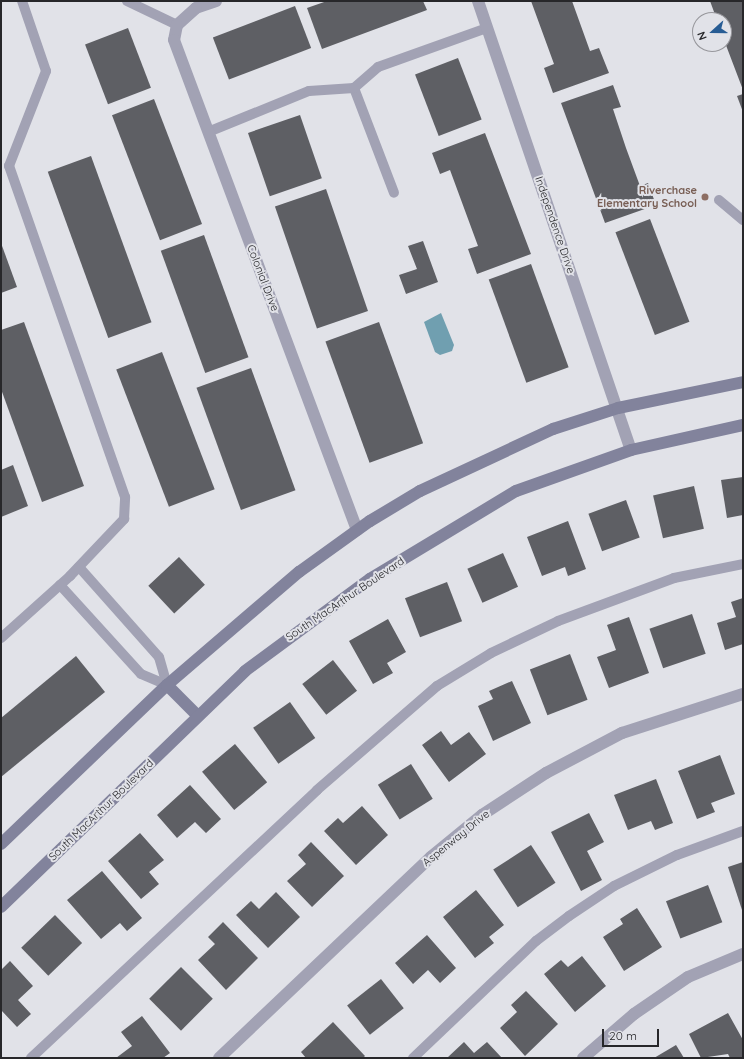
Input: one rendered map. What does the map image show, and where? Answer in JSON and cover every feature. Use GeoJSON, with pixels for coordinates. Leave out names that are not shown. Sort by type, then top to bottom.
{"type":"FeatureCollection","features":[{"type":"Feature","properties":{"kind":"main road"},"geometry":{"type":"LineString","coordinates":[[1,844],[166,684],[299,572],[358,530],[420,491],[485,459],[553,429],[618,408],[743,382]]}},
{"type":"Feature","properties":{"kind":"main road","name":"South MacArthur Boulevard"},"geometry":{"type":"LineString","coordinates":[[1,907],[197,715],[245,671],[308,621],[465,520],[516,491],[631,450],[743,425]]}},
{"type":"Feature","properties":{"kind":"main road"},"geometry":{"type":"LineString","coordinates":[[166,684],[197,715]]}},
{"type":"Feature","properties":{"kind":"street"},"geometry":{"type":"LineString","coordinates":[[177,25],[196,8],[216,1]]}},
{"type":"Feature","properties":{"kind":"street","name":"Independence Drive"},"geometry":{"type":"LineString","coordinates":[[478,1],[618,408],[631,450]]}},
{"type":"Feature","properties":{"kind":"street","name":"Colonial Drive"},"geometry":{"type":"LineString","coordinates":[[177,25],[174,40],[358,530]]}},
{"type":"Feature","properties":{"kind":"street","name":"Aspenway Drive"},"geometry":{"type":"LineString","coordinates":[[219,1058],[431,857],[482,815],[546,772],[622,733],[743,694]]}},
{"type":"Feature","properties":{"kind":"street"},"geometry":{"type":"LineString","coordinates":[[583,1058],[634,1014],[688,978],[743,954]]}},
{"type":"Feature","properties":{"kind":"lane"},"geometry":{"type":"LineString","coordinates":[[1,638],[79,567],[124,519],[125,497],[8,166],[46,70],[22,1]]}},
{"type":"Feature","properties":{"kind":"lane"},"geometry":{"type":"LineString","coordinates":[[127,1],[177,25]]}},
{"type":"Feature","properties":{"kind":"lane"},"geometry":{"type":"LineString","coordinates":[[208,132],[309,91],[354,88],[378,67],[487,28]]}},
{"type":"Feature","properties":{"kind":"lane"},"geometry":{"type":"LineString","coordinates":[[354,88],[394,193]]}},
{"type":"Feature","properties":{"kind":"lane"},"geometry":{"type":"LineString","coordinates":[[719,200],[743,220]]}},
{"type":"Feature","properties":{"kind":"lane"},"geometry":{"type":"LineString","coordinates":[[31,1058],[317,790],[437,686],[491,653],[558,621],[674,578],[743,564]]}},
{"type":"Feature","properties":{"kind":"lane"},"geometry":{"type":"LineString","coordinates":[[79,567],[159,657],[166,684]]}},
{"type":"Feature","properties":{"kind":"lane"},"geometry":{"type":"LineString","coordinates":[[60,585],[141,674],[166,684]]}},
{"type":"Feature","properties":{"kind":"lane"},"geometry":{"type":"LineString","coordinates":[[413,1058],[536,941],[569,916],[614,886],[670,858],[743,831]]}},
{"type":"Feature","properties":{"kind":"water"},"geometry":{"type":"Polygon","coordinates":[[[441,313],[454,345],[452,351],[440,355],[435,352],[424,322],[441,313]]]}},
{"type":"Feature","properties":{"kind":"building"},"geometry":{"type":"Polygon","coordinates":[[[327,1],[423,1],[427,10],[322,49],[307,8],[327,1]]]}},
{"type":"Feature","properties":{"kind":"building"},"geometry":{"type":"Polygon","coordinates":[[[531,1],[572,1],[590,51],[599,48],[609,73],[553,93],[544,68],[554,64],[531,1]]]}},
{"type":"Feature","properties":{"kind":"building"},"geometry":{"type":"Polygon","coordinates":[[[710,1],[743,1],[743,90],[729,52],[732,52],[732,12],[714,12],[710,1]]]}},
{"type":"Feature","properties":{"kind":"building"},"geometry":{"type":"Polygon","coordinates":[[[295,6],[311,48],[229,80],[213,38],[295,6]]]}},
{"type":"Feature","properties":{"kind":"building"},"geometry":{"type":"Polygon","coordinates":[[[128,28],[151,88],[108,104],[85,44],[128,28]]]}},
{"type":"Feature","properties":{"kind":"building"},"geometry":{"type":"Polygon","coordinates":[[[458,58],[482,120],[439,136],[415,74],[458,58]]]}},
{"type":"Feature","properties":{"kind":"building"},"geometry":{"type":"Polygon","coordinates":[[[613,85],[621,107],[613,109],[626,148],[640,186],[648,183],[656,205],[605,223],[561,103],[613,85]]]}},
{"type":"Feature","properties":{"kind":"building"},"geometry":{"type":"Polygon","coordinates":[[[743,94],[743,112],[737,96],[743,94]]]}},
{"type":"Feature","properties":{"kind":"building"},"geometry":{"type":"Polygon","coordinates":[[[154,99],[202,224],[160,240],[112,115],[154,99]]]}},
{"type":"Feature","properties":{"kind":"building"},"geometry":{"type":"Polygon","coordinates":[[[300,115],[322,178],[270,196],[248,133],[300,115]]]}},
{"type":"Feature","properties":{"kind":"building"},"geometry":{"type":"Polygon","coordinates":[[[485,133],[531,254],[477,274],[468,249],[478,246],[450,170],[440,174],[432,153],[485,133]]]}},
{"type":"Feature","properties":{"kind":"building"},"geometry":{"type":"Polygon","coordinates":[[[91,156],[152,322],[108,338],[48,172],[91,156]]]}},
{"type":"Feature","properties":{"kind":"building"},"geometry":{"type":"Polygon","coordinates":[[[326,189],[368,311],[317,329],[275,207],[326,189]]]}},
{"type":"Feature","properties":{"kind":"building"},"geometry":{"type":"Polygon","coordinates":[[[650,219],[689,322],[655,335],[615,232],[650,219]]]}},
{"type":"Feature","properties":{"kind":"building"},"geometry":{"type":"Polygon","coordinates":[[[204,235],[248,357],[205,373],[161,251],[204,235]]]}},
{"type":"Feature","properties":{"kind":"building"},"geometry":{"type":"Polygon","coordinates":[[[423,241],[438,282],[406,294],[399,275],[417,269],[408,246],[423,241]]]}},
{"type":"Feature","properties":{"kind":"building"},"geometry":{"type":"Polygon","coordinates":[[[1,243],[17,287],[1,293],[1,243]]]}},
{"type":"Feature","properties":{"kind":"building"},"geometry":{"type":"Polygon","coordinates":[[[531,264],[569,367],[526,383],[489,279],[531,264]]]}},
{"type":"Feature","properties":{"kind":"building"},"geometry":{"type":"Polygon","coordinates":[[[24,322],[84,486],[42,502],[1,389],[1,330],[24,322]]]}},
{"type":"Feature","properties":{"kind":"building"},"geometry":{"type":"Polygon","coordinates":[[[379,322],[423,443],[370,463],[325,341],[379,322]]]}},
{"type":"Feature","properties":{"kind":"building"},"geometry":{"type":"Polygon","coordinates":[[[162,352],[215,489],[169,507],[116,370],[162,352]]]}},
{"type":"Feature","properties":{"kind":"building"},"geometry":{"type":"Polygon","coordinates":[[[251,368],[295,490],[241,510],[196,388],[251,368]]]}},
{"type":"Feature","properties":{"kind":"building"},"geometry":{"type":"Polygon","coordinates":[[[13,465],[28,506],[1,517],[1,470],[13,465]]]}},
{"type":"Feature","properties":{"kind":"building"},"geometry":{"type":"Polygon","coordinates":[[[743,477],[743,515],[727,518],[721,480],[743,477]]]}},
{"type":"Feature","properties":{"kind":"building"},"geometry":{"type":"Polygon","coordinates":[[[694,486],[704,529],[663,538],[653,495],[694,486]]]}},
{"type":"Feature","properties":{"kind":"building"},"geometry":{"type":"Polygon","coordinates":[[[626,500],[640,538],[602,551],[588,514],[626,500]]]}},
{"type":"Feature","properties":{"kind":"building"},"geometry":{"type":"Polygon","coordinates":[[[568,521],[586,569],[568,576],[565,567],[542,576],[527,537],[568,521]]]}},
{"type":"Feature","properties":{"kind":"building"},"geometry":{"type":"Polygon","coordinates":[[[503,553],[518,587],[482,603],[467,569],[503,553]]]}},
{"type":"Feature","properties":{"kind":"building"},"geometry":{"type":"Polygon","coordinates":[[[179,557],[205,585],[174,613],[148,586],[179,557]]]}},
{"type":"Feature","properties":{"kind":"building"},"geometry":{"type":"Polygon","coordinates":[[[447,582],[462,621],[420,637],[405,598],[447,582]]]}},
{"type":"Feature","properties":{"kind":"building"},"geometry":{"type":"Polygon","coordinates":[[[743,598],[743,644],[725,650],[717,623],[736,617],[731,602],[743,598]]]}},
{"type":"Feature","properties":{"kind":"building"},"geometry":{"type":"Polygon","coordinates":[[[692,614],[706,654],[663,668],[649,629],[692,614]]]}},
{"type":"Feature","properties":{"kind":"building"},"geometry":{"type":"Polygon","coordinates":[[[629,617],[649,673],[609,688],[597,657],[616,650],[607,625],[629,617]]]}},
{"type":"Feature","properties":{"kind":"building"},"geometry":{"type":"Polygon","coordinates":[[[388,619],[406,652],[387,663],[393,673],[373,684],[349,641],[388,619]]]}},
{"type":"Feature","properties":{"kind":"building"},"geometry":{"type":"Polygon","coordinates":[[[570,654],[588,700],[547,715],[530,669],[570,654]]]}},
{"type":"Feature","properties":{"kind":"building"},"geometry":{"type":"Polygon","coordinates":[[[76,656],[105,692],[1,777],[1,718],[76,656]]]}},
{"type":"Feature","properties":{"kind":"building"},"geometry":{"type":"Polygon","coordinates":[[[333,660],[357,691],[326,715],[302,684],[333,660]]]}},
{"type":"Feature","properties":{"kind":"building"},"geometry":{"type":"Polygon","coordinates":[[[512,681],[531,723],[493,741],[478,706],[493,699],[489,691],[512,681]]]}},
{"type":"Feature","properties":{"kind":"building"},"geometry":{"type":"Polygon","coordinates":[[[290,702],[315,738],[278,764],[253,728],[290,702]]]}},
{"type":"Feature","properties":{"kind":"building"},"geometry":{"type":"Polygon","coordinates":[[[441,731],[451,745],[469,732],[486,754],[449,782],[422,745],[441,731]]]}},
{"type":"Feature","properties":{"kind":"building"},"geometry":{"type":"Polygon","coordinates":[[[235,744],[267,782],[234,810],[202,772],[235,744]]]}},
{"type":"Feature","properties":{"kind":"building"},"geometry":{"type":"Polygon","coordinates":[[[720,755],[735,794],[711,803],[715,812],[697,819],[678,771],[720,755]]]}},
{"type":"Feature","properties":{"kind":"building"},"geometry":{"type":"Polygon","coordinates":[[[411,764],[433,799],[400,819],[378,785],[411,764]]]}},
{"type":"Feature","properties":{"kind":"building"},"geometry":{"type":"Polygon","coordinates":[[[656,779],[673,823],[655,830],[651,821],[628,830],[614,795],[656,779]]]}},
{"type":"Feature","properties":{"kind":"building"},"geometry":{"type":"Polygon","coordinates":[[[190,785],[221,819],[206,833],[195,822],[177,838],[157,815],[190,785]]]}},
{"type":"Feature","properties":{"kind":"building"},"geometry":{"type":"Polygon","coordinates":[[[362,806],[388,835],[356,865],[324,831],[338,818],[343,823],[362,806]]]}},
{"type":"Feature","properties":{"kind":"building"},"geometry":{"type":"Polygon","coordinates":[[[589,813],[604,842],[587,851],[602,880],[581,891],[551,832],[589,813]]]}},
{"type":"Feature","properties":{"kind":"building"},"geometry":{"type":"Polygon","coordinates":[[[140,833],[164,860],[149,872],[159,884],[141,899],[108,861],[140,833]]]}},
{"type":"Feature","properties":{"kind":"building"},"geometry":{"type":"Polygon","coordinates":[[[311,842],[344,876],[312,907],[287,881],[306,864],[298,855],[311,842]]]}},
{"type":"Feature","properties":{"kind":"building"},"geometry":{"type":"Polygon","coordinates":[[[531,845],[556,883],[518,907],[493,870],[531,845]]]}},
{"type":"Feature","properties":{"kind":"building"},"geometry":{"type":"Polygon","coordinates":[[[743,862],[743,913],[728,867],[743,862]]]}},
{"type":"Feature","properties":{"kind":"building"},"geometry":{"type":"Polygon","coordinates":[[[102,871],[142,918],[127,931],[120,923],[101,939],[67,900],[102,871]]]}},
{"type":"Feature","properties":{"kind":"building"},"geometry":{"type":"Polygon","coordinates":[[[708,885],[722,922],[680,938],[666,901],[708,885]]]}},
{"type":"Feature","properties":{"kind":"building"},"geometry":{"type":"Polygon","coordinates":[[[476,890],[504,925],[489,937],[494,943],[475,958],[443,917],[476,890]]]}},
{"type":"Feature","properties":{"kind":"building"},"geometry":{"type":"Polygon","coordinates":[[[276,892],[300,917],[268,948],[236,915],[251,901],[259,909],[276,892]]]}},
{"type":"Feature","properties":{"kind":"building"},"geometry":{"type":"Polygon","coordinates":[[[637,908],[662,947],[624,971],[603,937],[623,924],[620,919],[637,908]]]}},
{"type":"Feature","properties":{"kind":"building"},"geometry":{"type":"Polygon","coordinates":[[[55,915],[82,943],[48,976],[21,948],[55,915]]]}},
{"type":"Feature","properties":{"kind":"building"},"geometry":{"type":"Polygon","coordinates":[[[223,922],[258,958],[226,990],[198,960],[215,944],[208,937],[223,922]]]}},
{"type":"Feature","properties":{"kind":"building"},"geometry":{"type":"Polygon","coordinates":[[[427,935],[456,968],[440,983],[428,970],[413,984],[395,963],[427,935]]]}},
{"type":"Feature","properties":{"kind":"building"},"geometry":{"type":"Polygon","coordinates":[[[582,956],[606,986],[575,1012],[544,974],[561,960],[568,967],[582,956]]]}},
{"type":"Feature","properties":{"kind":"building"},"geometry":{"type":"Polygon","coordinates":[[[10,961],[33,986],[18,1000],[31,1014],[17,1027],[1,1010],[1,970],[10,961]]]}},
{"type":"Feature","properties":{"kind":"building"},"geometry":{"type":"Polygon","coordinates":[[[181,967],[213,999],[181,1031],[149,999],[181,967]]]}},
{"type":"Feature","properties":{"kind":"building"},"geometry":{"type":"Polygon","coordinates":[[[381,979],[404,1008],[370,1035],[347,1005],[381,979]]]}},
{"type":"Feature","properties":{"kind":"building"},"geometry":{"type":"Polygon","coordinates":[[[526,991],[558,1024],[525,1056],[500,1028],[517,1012],[511,1005],[526,991]]]}},
{"type":"Feature","properties":{"kind":"building"},"geometry":{"type":"Polygon","coordinates":[[[728,1013],[743,1040],[743,1058],[730,1058],[728,1054],[701,1058],[689,1034],[728,1013]]]}},
{"type":"Feature","properties":{"kind":"building"},"geometry":{"type":"Polygon","coordinates":[[[142,1016],[170,1053],[163,1058],[116,1058],[132,1046],[121,1032],[142,1016]]]}},
{"type":"Feature","properties":{"kind":"building"},"geometry":{"type":"Polygon","coordinates":[[[333,1022],[365,1056],[363,1058],[306,1058],[301,1052],[333,1022]]]}},
{"type":"Feature","properties":{"kind":"building"},"geometry":{"type":"Polygon","coordinates":[[[464,1042],[474,1053],[487,1042],[502,1058],[447,1058],[464,1042]]]}},
{"type":"Feature","properties":{"kind":"building"},"geometry":{"type":"Polygon","coordinates":[[[676,1045],[684,1058],[654,1058],[676,1045]]]}},
{"type":"Feature","properties":{"kind":"place","name":"Riverchase Elementary School"},"geometry":{"type":"Point","coordinates":[705,197]}}]}
